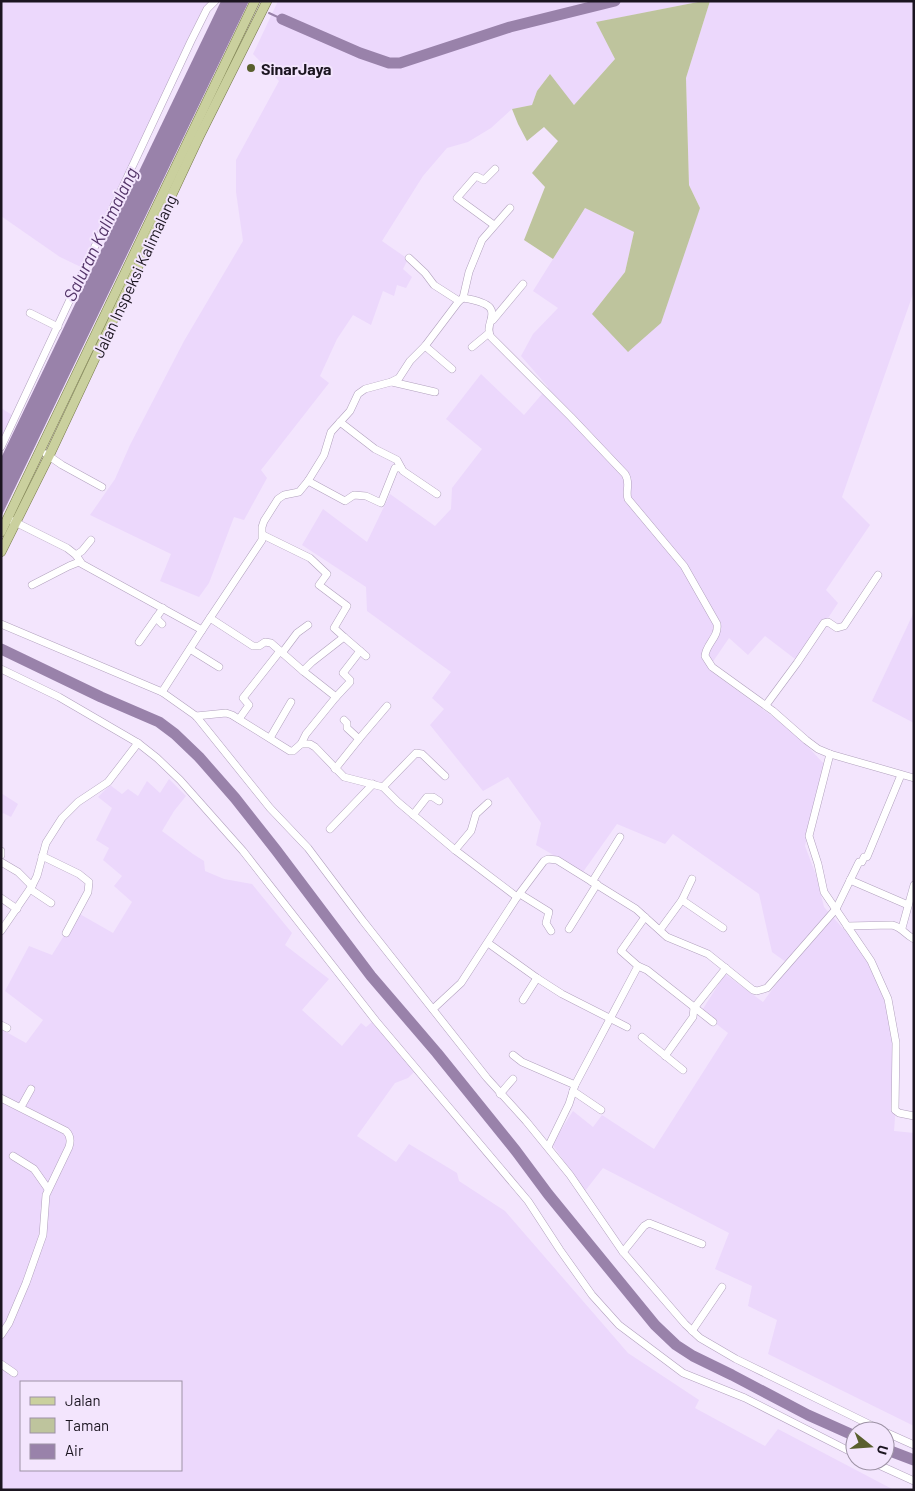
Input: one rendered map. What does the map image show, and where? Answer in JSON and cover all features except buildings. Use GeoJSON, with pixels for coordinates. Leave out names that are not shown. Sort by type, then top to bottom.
{"type":"FeatureCollection","features":[{"type":"Feature","properties":{"kind":"main road","name":"Jalan Inspeksi Kalimalang"},"geometry":{"type":"LineString","coordinates":[[1,532],[12,520],[49,456],[255,1]]}},
{"type":"Feature","properties":{"kind":"main road","name":"Jalan Inspeksi Kalimalang"},"geometry":{"type":"LineString","coordinates":[[195,136],[267,1]]}},
{"type":"Feature","properties":{"kind":"main road","name":"Jalan Inspeksi Kalimalang"},"geometry":{"type":"LineString","coordinates":[[1,552],[40,450],[120,296]]}},
{"type":"Feature","properties":{"kind":"street"},"geometry":{"type":"LineString","coordinates":[[1,447],[191,41],[207,9],[214,1]]}},
{"type":"Feature","properties":{"kind":"street"},"geometry":{"type":"LineString","coordinates":[[494,225],[457,198],[476,176],[484,180],[495,169]]}},
{"type":"Feature","properties":{"kind":"street"},"geometry":{"type":"LineString","coordinates":[[162,692],[262,540],[264,521],[278,499],[284,495],[299,492],[308,481],[324,455],[331,432],[350,411],[361,391],[392,382],[399,378],[410,360],[425,346],[461,299],[476,252],[482,240],[510,208]]}},
{"type":"Feature","properties":{"kind":"street"},"geometry":{"type":"LineString","coordinates":[[409,258],[425,273],[434,285],[461,299],[486,305],[490,308],[493,316],[489,333],[472,347]]}},
{"type":"Feature","properties":{"kind":"street"},"geometry":{"type":"LineString","coordinates":[[491,322],[523,284]]}},
{"type":"Feature","properties":{"kind":"street"},"geometry":{"type":"LineString","coordinates":[[30,313],[58,327]]}},
{"type":"Feature","properties":{"kind":"street"},"geometry":{"type":"LineString","coordinates":[[489,333],[625,474],[629,482],[628,499],[680,559],[716,624],[716,635],[706,649],[706,659],[718,671],[766,706],[812,745],[830,754],[914,778]]}},
{"type":"Feature","properties":{"kind":"street"},"geometry":{"type":"LineString","coordinates":[[425,346],[452,369]]}},
{"type":"Feature","properties":{"kind":"street"},"geometry":{"type":"LineString","coordinates":[[392,382],[435,392]]}},
{"type":"Feature","properties":{"kind":"street"},"geometry":{"type":"LineString","coordinates":[[340,422],[375,449],[397,460],[401,468],[437,494]]}},
{"type":"Feature","properties":{"kind":"street"},"geometry":{"type":"LineString","coordinates":[[40,450],[62,465],[102,487]]}},
{"type":"Feature","properties":{"kind":"street"},"geometry":{"type":"LineString","coordinates":[[308,481],[345,501],[354,495],[366,496],[381,503],[395,468],[401,468]]}},
{"type":"Feature","properties":{"kind":"street"},"geometry":{"type":"LineString","coordinates":[[12,520],[67,548],[76,555],[79,562],[202,630]]}},
{"type":"Feature","properties":{"kind":"street"},"geometry":{"type":"LineString","coordinates":[[196,716],[226,713],[293,751],[301,744],[306,734],[350,682],[343,673],[363,654],[335,630],[335,626],[347,607],[319,585],[327,574],[310,558],[263,535]]}},
{"type":"Feature","properties":{"kind":"street"},"geometry":{"type":"LineString","coordinates":[[76,555],[91,540]]}},
{"type":"Feature","properties":{"kind":"street"},"geometry":{"type":"LineString","coordinates":[[32,585],[63,568],[79,562]]}},
{"type":"Feature","properties":{"kind":"street"},"geometry":{"type":"LineString","coordinates":[[766,706],[824,623],[828,622],[837,628],[844,626],[878,575]]}},
{"type":"Feature","properties":{"kind":"street"},"geometry":{"type":"LineString","coordinates":[[139,642],[163,608]]}},
{"type":"Feature","properties":{"kind":"street"},"geometry":{"type":"LineString","coordinates":[[156,618],[162,624]]}},
{"type":"Feature","properties":{"kind":"street"},"geometry":{"type":"LineString","coordinates":[[210,618],[253,646],[259,646],[268,642],[336,697]]}},
{"type":"Feature","properties":{"kind":"street"},"geometry":{"type":"LineString","coordinates":[[1,624],[162,692],[196,716],[270,808],[308,848],[363,921],[500,1094],[548,1147],[570,1175],[623,1252],[670,1308],[692,1331],[710,1344],[755,1370],[861,1421]]}},
{"type":"Feature","properties":{"kind":"street"},"geometry":{"type":"LineString","coordinates":[[239,719],[249,706],[243,698],[297,633],[308,625]]}},
{"type":"Feature","properties":{"kind":"street"},"geometry":{"type":"LineString","coordinates":[[303,671],[344,637]]}},
{"type":"Feature","properties":{"kind":"street"},"geometry":{"type":"LineString","coordinates":[[190,649],[220,667]]}},
{"type":"Feature","properties":{"kind":"street"},"geometry":{"type":"LineString","coordinates":[[1,669],[59,697],[138,743],[174,773],[243,851],[376,1021],[528,1201],[592,1294],[619,1325],[683,1373],[745,1398],[845,1449]]}},
{"type":"Feature","properties":{"kind":"street"},"geometry":{"type":"LineString","coordinates":[[270,738],[291,702]]}},
{"type":"Feature","properties":{"kind":"street"},"geometry":{"type":"LineString","coordinates":[[335,770],[387,706]]}},
{"type":"Feature","properties":{"kind":"street"},"geometry":{"type":"LineString","coordinates":[[344,720],[348,723],[347,728],[359,739]]}},
{"type":"Feature","properties":{"kind":"street"},"geometry":{"type":"LineString","coordinates":[[2,929],[31,888],[49,838],[62,818],[78,802],[108,782],[138,743]]}},
{"type":"Feature","properties":{"kind":"street"},"geometry":{"type":"LineString","coordinates":[[301,744],[310,744],[315,747],[335,770],[349,779],[383,787],[455,850],[518,895],[549,912],[546,923],[551,931]]}},
{"type":"Feature","properties":{"kind":"street"},"geometry":{"type":"LineString","coordinates":[[383,787],[416,753],[422,754],[445,776]]}},
{"type":"Feature","properties":{"kind":"street"},"geometry":{"type":"LineString","coordinates":[[830,754],[809,836],[824,892],[875,968],[884,989],[892,1012],[896,1049],[895,1110],[899,1113],[914,1116]]}},
{"type":"Feature","properties":{"kind":"street"},"geometry":{"type":"LineString","coordinates":[[433,1009],[461,983],[518,895],[548,858],[558,860],[636,909],[672,940],[698,948],[708,954],[749,988],[757,992],[762,990],[766,988],[836,909],[859,862],[862,862],[864,857],[867,857],[901,775]]}},
{"type":"Feature","properties":{"kind":"street"},"geometry":{"type":"LineString","coordinates":[[330,829],[373,784]]}},
{"type":"Feature","properties":{"kind":"street"},"geometry":{"type":"LineString","coordinates":[[413,815],[427,797],[433,797],[439,801]]}},
{"type":"Feature","properties":{"kind":"street"},"geometry":{"type":"LineString","coordinates":[[455,850],[471,830],[476,814],[488,803]]}},
{"type":"Feature","properties":{"kind":"street"},"geometry":{"type":"LineString","coordinates":[[569,929],[620,837]]}},
{"type":"Feature","properties":{"kind":"street"},"geometry":{"type":"LineString","coordinates":[[42,856],[79,874],[89,882],[88,892],[66,933]]}},
{"type":"Feature","properties":{"kind":"street"},"geometry":{"type":"LineString","coordinates":[[1,862],[18,872],[31,888],[51,903]]}},
{"type":"Feature","properties":{"kind":"street"},"geometry":{"type":"LineString","coordinates":[[660,930],[682,900],[692,879]]}},
{"type":"Feature","properties":{"kind":"street"},"geometry":{"type":"LineString","coordinates":[[850,880],[908,905]]}},
{"type":"Feature","properties":{"kind":"street"},"geometry":{"type":"LineString","coordinates":[[914,885],[902,928],[905,934],[914,938]]}},
{"type":"Feature","properties":{"kind":"street"},"geometry":{"type":"LineString","coordinates":[[1,898],[17,909]]}},
{"type":"Feature","properties":{"kind":"street"},"geometry":{"type":"LineString","coordinates":[[682,900],[723,928]]}},
{"type":"Feature","properties":{"kind":"street"},"geometry":{"type":"LineString","coordinates":[[645,917],[621,950],[638,966],[647,970],[713,1022]]}},
{"type":"Feature","properties":{"kind":"street"},"geometry":{"type":"LineString","coordinates":[[847,926],[892,924],[902,928]]}},
{"type":"Feature","properties":{"kind":"street"},"geometry":{"type":"LineString","coordinates":[[488,943],[536,978],[627,1027]]}},
{"type":"Feature","properties":{"kind":"street"},"geometry":{"type":"LineString","coordinates":[[548,1147],[569,1104],[574,1088],[638,966]]}},
{"type":"Feature","properties":{"kind":"street"},"geometry":{"type":"LineString","coordinates":[[664,1056],[692,1017],[694,1008],[726,968]]}},
{"type":"Feature","properties":{"kind":"street"},"geometry":{"type":"LineString","coordinates":[[523,1000],[536,978]]}},
{"type":"Feature","properties":{"kind":"street"},"geometry":{"type":"LineString","coordinates":[[642,1037],[683,1070]]}},
{"type":"Feature","properties":{"kind":"street"},"geometry":{"type":"LineString","coordinates":[[513,1055],[522,1062],[574,1088],[601,1110]]}},
{"type":"Feature","properties":{"kind":"street"},"geometry":{"type":"LineString","coordinates":[[500,1094],[513,1079]]}},
{"type":"Feature","properties":{"kind":"street"},"geometry":{"type":"LineString","coordinates":[[21,1108],[31,1089]]}},
{"type":"Feature","properties":{"kind":"street"},"geometry":{"type":"LineString","coordinates":[[1,1098],[66,1131],[70,1136],[69,1147],[48,1189],[44,1206],[43,1235],[35,1260],[14,1312],[1,1335]]}},
{"type":"Feature","properties":{"kind":"street"},"geometry":{"type":"LineString","coordinates":[[13,1156],[34,1169],[48,1189]]}},
{"type":"Feature","properties":{"kind":"street"},"geometry":{"type":"LineString","coordinates":[[623,1252],[649,1222],[702,1244]]}},
{"type":"Feature","properties":{"kind":"street"},"geometry":{"type":"LineString","coordinates":[[692,1331],[722,1287]]}},
{"type":"Feature","properties":{"kind":"street"},"geometry":{"type":"LineString","coordinates":[[1,1364],[14,1374]]}},
{"type":"Feature","properties":{"kind":"street"},"geometry":{"type":"LineString","coordinates":[[895,1437],[914,1445]]}},
{"type":"Feature","properties":{"kind":"street"},"geometry":{"type":"LineString","coordinates":[[892,1471],[914,1481]]}},
{"type":"Feature","properties":{"kind":"shaded area"},"geometry":{"type":"Polygon","coordinates":[[[1,1],[215,1],[83,268],[60,257],[1,216],[1,1]]]}},
{"type":"Feature","properties":{"kind":"shaded area"},"geometry":{"type":"Polygon","coordinates":[[[278,1],[703,1],[597,22],[615,59],[574,105],[549,75],[537,91],[532,105],[512,109],[491,128],[468,142],[447,148],[423,176],[382,241],[408,259],[403,269],[412,277],[406,288],[397,285],[394,296],[383,291],[371,325],[353,315],[337,339],[320,376],[329,383],[261,470],[267,478],[244,520],[234,517],[209,583],[199,597],[160,581],[171,554],[90,515],[115,479],[130,445],[184,341],[243,241],[236,192],[236,160],[279,81],[253,54],[278,1]]]}},
{"type":"Feature","properties":{"kind":"shaded area"},"geometry":{"type":"Polygon","coordinates":[[[710,1],[914,1],[914,291],[842,497],[870,525],[826,590],[838,603],[799,662],[765,636],[748,655],[729,638],[708,669],[795,733],[826,766],[805,846],[816,875],[824,907],[862,950],[893,1020],[897,1090],[894,1131],[914,1133],[914,1426],[768,1354],[777,1320],[748,1306],[752,1286],[715,1269],[729,1233],[603,1168],[585,1191],[552,1144],[573,1111],[593,1127],[602,1115],[654,1149],[728,1033],[701,1012],[725,974],[763,1002],[790,965],[772,952],[759,894],[673,834],[665,844],[617,824],[583,872],[536,845],[541,823],[508,777],[483,791],[430,725],[444,709],[432,698],[451,672],[367,611],[366,587],[302,545],[323,509],[367,542],[390,494],[435,526],[451,509],[452,488],[482,449],[446,419],[481,374],[524,415],[548,387],[521,356],[533,334],[558,308],[533,291],[585,208],[634,232],[625,272],[592,314],[700,208],[689,185],[686,78],[710,1]]]}},
{"type":"Feature","properties":{"kind":"shaded area"},"geometry":{"type":"Polygon","coordinates":[[[1,408],[12,415],[1,439],[1,408]]]}},
{"type":"Feature","properties":{"kind":"shaded area"},"geometry":{"type":"Polygon","coordinates":[[[914,612],[914,723],[872,701],[914,612]]]}},
{"type":"Feature","properties":{"kind":"shaded area"},"geometry":{"type":"Polygon","coordinates":[[[169,779],[186,796],[162,831],[204,861],[205,871],[224,879],[252,884],[292,933],[285,945],[329,979],[302,1010],[342,1046],[361,1023],[366,1027],[372,1022],[414,1072],[408,1078],[395,1083],[357,1136],[396,1162],[409,1144],[457,1173],[459,1181],[505,1211],[628,1353],[699,1400],[695,1408],[765,1446],[778,1429],[845,1464],[845,1471],[858,1471],[894,1490],[1,1490],[1,1029],[26,1043],[43,1020],[5,991],[29,946],[52,955],[78,913],[113,933],[132,902],[114,886],[122,876],[103,860],[109,848],[96,840],[112,808],[98,797],[110,785],[122,794],[128,789],[138,796],[147,781],[160,793],[169,779]]]}},
{"type":"Feature","properties":{"kind":"shaded area"},"geometry":{"type":"Polygon","coordinates":[[[1,793],[18,804],[11,817],[3,813],[1,816],[1,793]]]}},
{"type":"Feature","properties":{"kind":"green space"},"geometry":{"type":"Polygon","coordinates":[[[710,1],[686,78],[689,185],[700,208],[661,323],[628,352],[592,314],[625,272],[634,232],[585,208],[553,259],[524,240],[545,187],[532,173],[558,141],[544,127],[527,141],[512,109],[532,105],[537,91],[550,74],[574,105],[615,59],[596,22],[710,1]]]}},
{"type":"Feature","properties":{"kind":"water"},"geometry":{"type":"Polygon","coordinates":[[[221,1],[249,1],[1,517],[1,458],[221,1]]]}},
{"type":"Feature","properties":{"kind":"waterway"},"geometry":{"type":"LineString","coordinates":[[282,19],[360,53],[389,63],[400,63],[510,27],[615,1]]}},
{"type":"Feature","properties":{"kind":"waterway"},"geometry":{"type":"LineString","coordinates":[[269,13],[282,19]]}},
{"type":"Feature","properties":{"kind":"waterway"},"geometry":{"type":"LineString","coordinates":[[1,649],[101,697],[159,722],[175,734],[199,757],[235,798],[371,976],[437,1053],[548,1194],[655,1325],[676,1345],[693,1356],[808,1415],[845,1432]]}},
{"type":"Feature","properties":{"kind":"waterway"},"geometry":{"type":"LineString","coordinates":[[895,1453],[914,1460]]}},
{"type":"Feature","properties":{"kind":"place","name":"SinarJaya"},"geometry":{"type":"Point","coordinates":[251,68]}},
{"type":"Feature","properties":{"kind":"water label","name":"Saluran Kalimalang"},"geometry":{"type":"Point","coordinates":[100,234]}}]}
